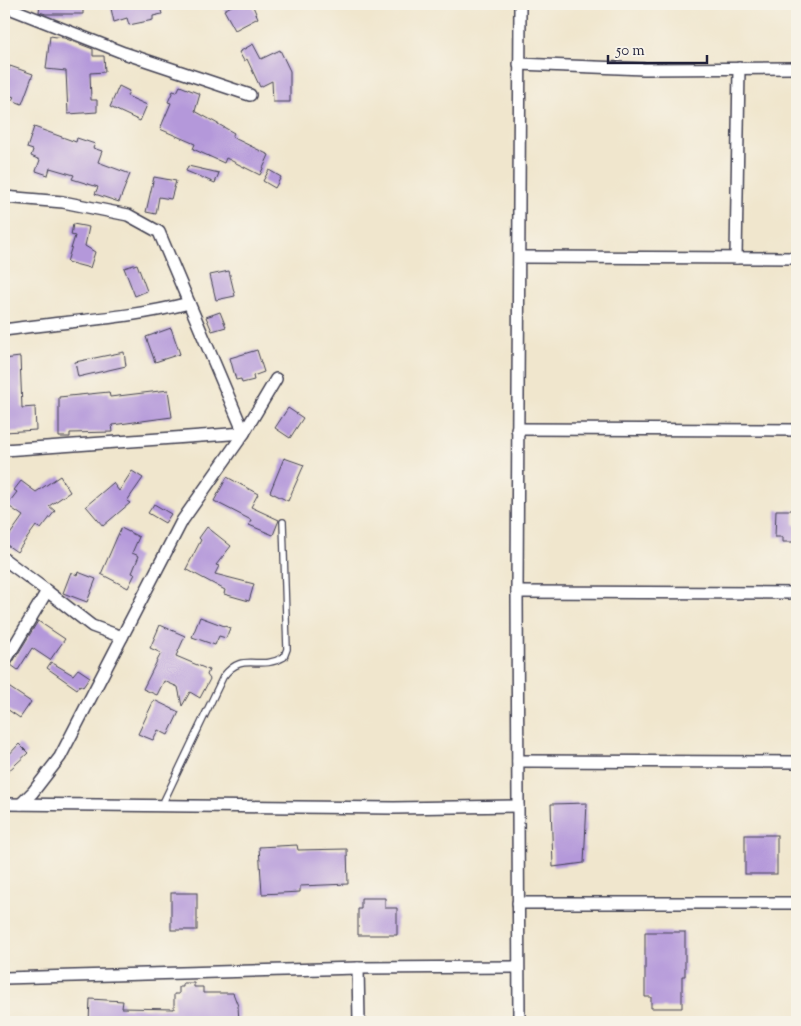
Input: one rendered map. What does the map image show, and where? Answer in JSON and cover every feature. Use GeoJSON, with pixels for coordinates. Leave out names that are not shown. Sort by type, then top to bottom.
{"type":"FeatureCollection","features":[{"type":"Feature","properties":{"kind":"street"},"geometry":{"type":"LineString","coordinates":[[519,1022],[517,429],[520,257],[520,4]]}},
{"type":"Feature","properties":{"kind":"street"},"geometry":{"type":"LineString","coordinates":[[4,6],[124,53],[250,94]]}},
{"type":"Feature","properties":{"kind":"street"},"geometry":{"type":"LineString","coordinates":[[519,64],[644,69],[797,68]]}},
{"type":"Feature","properties":{"kind":"street"},"geometry":{"type":"LineString","coordinates":[[736,258],[739,68]]}},
{"type":"Feature","properties":{"kind":"street"},"geometry":{"type":"LineString","coordinates":[[4,197],[63,202],[128,215],[159,232],[244,433]]}},
{"type":"Feature","properties":{"kind":"street"},"geometry":{"type":"LineString","coordinates":[[520,257],[797,258]]}},
{"type":"Feature","properties":{"kind":"street"},"geometry":{"type":"LineString","coordinates":[[4,330],[57,322],[135,315],[189,303]]}},
{"type":"Feature","properties":{"kind":"street"},"geometry":{"type":"LineString","coordinates":[[20,804],[33,792],[60,757],[182,521],[244,433],[276,379]]}},
{"type":"Feature","properties":{"kind":"street"},"geometry":{"type":"LineString","coordinates":[[517,429],[797,430]]}},
{"type":"Feature","properties":{"kind":"street"},"geometry":{"type":"LineString","coordinates":[[4,450],[244,433]]}},
{"type":"Feature","properties":{"kind":"street"},"geometry":{"type":"LineString","coordinates":[[4,559],[92,626],[122,637]]}},
{"type":"Feature","properties":{"kind":"street"},"geometry":{"type":"LineString","coordinates":[[4,663],[47,591]]}},
{"type":"Feature","properties":{"kind":"street"},"geometry":{"type":"LineString","coordinates":[[517,592],[797,593]]}},
{"type":"Feature","properties":{"kind":"street"},"geometry":{"type":"LineString","coordinates":[[518,761],[797,762]]}},
{"type":"Feature","properties":{"kind":"street"},"geometry":{"type":"LineString","coordinates":[[4,804],[161,807],[518,806]]}},
{"type":"Feature","properties":{"kind":"street"},"geometry":{"type":"LineString","coordinates":[[518,903],[797,903]]}},
{"type":"Feature","properties":{"kind":"street"},"geometry":{"type":"LineString","coordinates":[[4,978],[358,968],[518,967]]}},
{"type":"Feature","properties":{"kind":"street"},"geometry":{"type":"LineString","coordinates":[[358,968],[359,1022]]}},
{"type":"Feature","properties":{"kind":"lane"},"geometry":{"type":"LineString","coordinates":[[161,807],[223,676],[230,667],[237,662],[273,663],[284,657],[286,649],[284,522]]}},
{"type":"Feature","properties":{"kind":"building"},"geometry":{"type":"Polygon","coordinates":[[[40,4],[83,4],[83,14],[46,14],[39,12],[40,4]]]}},
{"type":"Feature","properties":{"kind":"building"},"geometry":{"type":"Polygon","coordinates":[[[110,4],[159,4],[162,14],[153,16],[153,20],[129,25],[127,18],[114,22],[110,4]]]}},
{"type":"Feature","properties":{"kind":"building"},"geometry":{"type":"Polygon","coordinates":[[[235,4],[252,4],[258,18],[235,30],[224,10],[235,4]]]}},
{"type":"Feature","properties":{"kind":"building"},"geometry":{"type":"Polygon","coordinates":[[[50,36],[64,38],[93,49],[93,56],[104,56],[105,72],[90,73],[91,100],[97,100],[97,112],[68,114],[66,71],[46,69],[50,36]]]}},
{"type":"Feature","properties":{"kind":"building"},"geometry":{"type":"Polygon","coordinates":[[[253,44],[261,59],[280,50],[290,71],[290,102],[273,102],[272,81],[260,87],[247,59],[244,61],[239,52],[253,44]]]}},
{"type":"Feature","properties":{"kind":"building"},"geometry":{"type":"Polygon","coordinates":[[[10,66],[33,74],[22,104],[12,100],[14,97],[4,93],[4,81],[10,66]]]}},
{"type":"Feature","properties":{"kind":"building"},"geometry":{"type":"Polygon","coordinates":[[[119,86],[129,91],[127,96],[147,105],[140,121],[110,107],[119,86]]]}},
{"type":"Feature","properties":{"kind":"building"},"geometry":{"type":"Polygon","coordinates":[[[180,86],[200,94],[195,111],[234,133],[232,137],[269,155],[260,175],[226,158],[224,163],[193,149],[195,144],[160,129],[171,103],[168,102],[173,91],[177,92],[180,86]]]}},
{"type":"Feature","properties":{"kind":"building"},"geometry":{"type":"Polygon","coordinates":[[[34,127],[76,142],[77,138],[95,144],[93,148],[102,151],[98,162],[130,174],[119,202],[95,194],[98,187],[72,179],[74,175],[50,168],[48,175],[36,171],[40,160],[31,156],[33,150],[27,148],[34,127]]]}},
{"type":"Feature","properties":{"kind":"building"},"geometry":{"type":"Polygon","coordinates":[[[188,166],[219,173],[215,183],[186,171],[188,166]]]}},
{"type":"Feature","properties":{"kind":"building"},"geometry":{"type":"Polygon","coordinates":[[[269,170],[281,177],[275,188],[263,181],[269,170]]]}},
{"type":"Feature","properties":{"kind":"building"},"geometry":{"type":"Polygon","coordinates":[[[154,177],[176,181],[171,199],[159,197],[156,214],[146,212],[154,177]]]}},
{"type":"Feature","properties":{"kind":"building"},"geometry":{"type":"Polygon","coordinates":[[[73,224],[89,227],[85,246],[95,252],[90,268],[67,262],[75,236],[71,235],[73,224]]]}},
{"type":"Feature","properties":{"kind":"building"},"geometry":{"type":"Polygon","coordinates":[[[137,264],[147,291],[135,296],[124,268],[137,264]]]}},
{"type":"Feature","properties":{"kind":"building"},"geometry":{"type":"Polygon","coordinates":[[[229,271],[235,296],[216,300],[210,275],[229,271]]]}},
{"type":"Feature","properties":{"kind":"building"},"geometry":{"type":"Polygon","coordinates":[[[220,312],[226,327],[212,331],[206,317],[220,312]]]}},
{"type":"Feature","properties":{"kind":"building"},"geometry":{"type":"Polygon","coordinates":[[[171,328],[180,354],[155,362],[146,337],[171,328]]]}},
{"type":"Feature","properties":{"kind":"building"},"geometry":{"type":"Polygon","coordinates":[[[257,350],[264,372],[253,376],[254,380],[242,383],[241,379],[236,380],[230,358],[257,350]]]}},
{"type":"Feature","properties":{"kind":"building"},"geometry":{"type":"Polygon","coordinates":[[[124,352],[126,366],[78,377],[75,362],[124,352]]]}},
{"type":"Feature","properties":{"kind":"building"},"geometry":{"type":"Polygon","coordinates":[[[20,357],[22,408],[35,407],[36,430],[5,432],[4,359],[20,357]]]}},
{"type":"Feature","properties":{"kind":"building"},"geometry":{"type":"Polygon","coordinates":[[[168,390],[172,417],[112,425],[113,432],[70,433],[70,437],[59,437],[59,397],[109,392],[110,397],[168,390]]]}},
{"type":"Feature","properties":{"kind":"building"},"geometry":{"type":"Polygon","coordinates":[[[288,408],[303,418],[290,438],[275,428],[288,408]]]}},
{"type":"Feature","properties":{"kind":"building"},"geometry":{"type":"Polygon","coordinates":[[[284,458],[304,465],[288,501],[270,492],[284,458]]]}},
{"type":"Feature","properties":{"kind":"building"},"geometry":{"type":"Polygon","coordinates":[[[132,471],[143,478],[127,501],[130,503],[103,526],[86,506],[113,483],[119,491],[132,471]]]}},
{"type":"Feature","properties":{"kind":"building"},"geometry":{"type":"Polygon","coordinates":[[[60,476],[70,492],[49,506],[55,511],[41,529],[36,526],[17,552],[4,543],[23,516],[7,505],[17,492],[14,490],[21,481],[36,492],[60,476]]]}},
{"type":"Feature","properties":{"kind":"building"},"geometry":{"type":"Polygon","coordinates":[[[227,477],[258,494],[251,507],[279,520],[273,535],[249,525],[251,520],[214,501],[227,477]]]}},
{"type":"Feature","properties":{"kind":"building"},"geometry":{"type":"Polygon","coordinates":[[[154,504],[171,514],[165,523],[148,513],[154,504]]]}},
{"type":"Feature","properties":{"kind":"building"},"geometry":{"type":"Polygon","coordinates":[[[776,510],[794,510],[794,525],[797,525],[797,542],[783,542],[783,537],[775,537],[776,510]]]}},
{"type":"Feature","properties":{"kind":"building"},"geometry":{"type":"Polygon","coordinates":[[[207,527],[231,546],[216,565],[219,566],[215,574],[254,584],[249,601],[224,594],[225,590],[186,569],[201,540],[199,538],[207,527]]]}},
{"type":"Feature","properties":{"kind":"building"},"geometry":{"type":"Polygon","coordinates":[[[121,528],[139,537],[132,553],[139,556],[132,573],[135,574],[128,588],[101,574],[121,528]]]}},
{"type":"Feature","properties":{"kind":"building"},"geometry":{"type":"Polygon","coordinates":[[[71,572],[77,575],[78,572],[96,579],[87,602],[63,593],[71,572]]]}},
{"type":"Feature","properties":{"kind":"building"},"geometry":{"type":"Polygon","coordinates":[[[200,617],[230,628],[226,638],[219,636],[215,645],[192,637],[200,617]]]}},
{"type":"Feature","properties":{"kind":"building"},"geometry":{"type":"Polygon","coordinates":[[[38,621],[65,639],[50,660],[32,648],[18,670],[11,665],[38,621]]]}},
{"type":"Feature","properties":{"kind":"building"},"geometry":{"type":"Polygon","coordinates":[[[160,625],[185,636],[176,656],[209,670],[207,675],[210,679],[200,698],[190,692],[182,706],[178,687],[164,681],[157,695],[143,689],[161,653],[150,648],[160,625]]]}},
{"type":"Feature","properties":{"kind":"building"},"geometry":{"type":"Polygon","coordinates":[[[51,662],[73,675],[78,669],[90,677],[83,687],[80,685],[77,689],[47,668],[51,662]]]}},
{"type":"Feature","properties":{"kind":"building"},"geometry":{"type":"Polygon","coordinates":[[[4,684],[31,702],[20,718],[4,707],[4,684]]]}},
{"type":"Feature","properties":{"kind":"building"},"geometry":{"type":"Polygon","coordinates":[[[154,700],[179,712],[168,735],[158,730],[153,740],[138,734],[154,700]]]}},
{"type":"Feature","properties":{"kind":"building"},"geometry":{"type":"Polygon","coordinates":[[[19,744],[28,753],[4,775],[4,760],[19,744]]]}},
{"type":"Feature","properties":{"kind":"building"},"geometry":{"type":"Polygon","coordinates":[[[587,803],[584,863],[553,867],[551,804],[587,803]]]}},
{"type":"Feature","properties":{"kind":"building"},"geometry":{"type":"Polygon","coordinates":[[[745,835],[777,835],[777,874],[745,874],[745,835]]]}},
{"type":"Feature","properties":{"kind":"building"},"geometry":{"type":"Polygon","coordinates":[[[297,845],[298,850],[347,849],[348,884],[300,886],[300,892],[262,894],[259,847],[297,845]]]}},
{"type":"Feature","properties":{"kind":"building"},"geometry":{"type":"Polygon","coordinates":[[[171,893],[197,893],[197,930],[171,930],[171,893]]]}},
{"type":"Feature","properties":{"kind":"building"},"geometry":{"type":"Polygon","coordinates":[[[361,898],[385,898],[385,908],[397,908],[397,935],[358,935],[358,909],[361,909],[361,898]]]}},
{"type":"Feature","properties":{"kind":"building"},"geometry":{"type":"Polygon","coordinates":[[[645,932],[685,932],[685,976],[682,976],[682,1008],[651,1008],[651,997],[645,997],[645,932]]]}},
{"type":"Feature","properties":{"kind":"building"},"geometry":{"type":"Polygon","coordinates":[[[183,983],[194,983],[194,987],[203,987],[203,993],[233,993],[238,1006],[239,1022],[89,1022],[90,999],[123,1001],[122,1008],[174,1009],[174,994],[179,994],[179,987],[183,987],[183,983]]]}}]}
